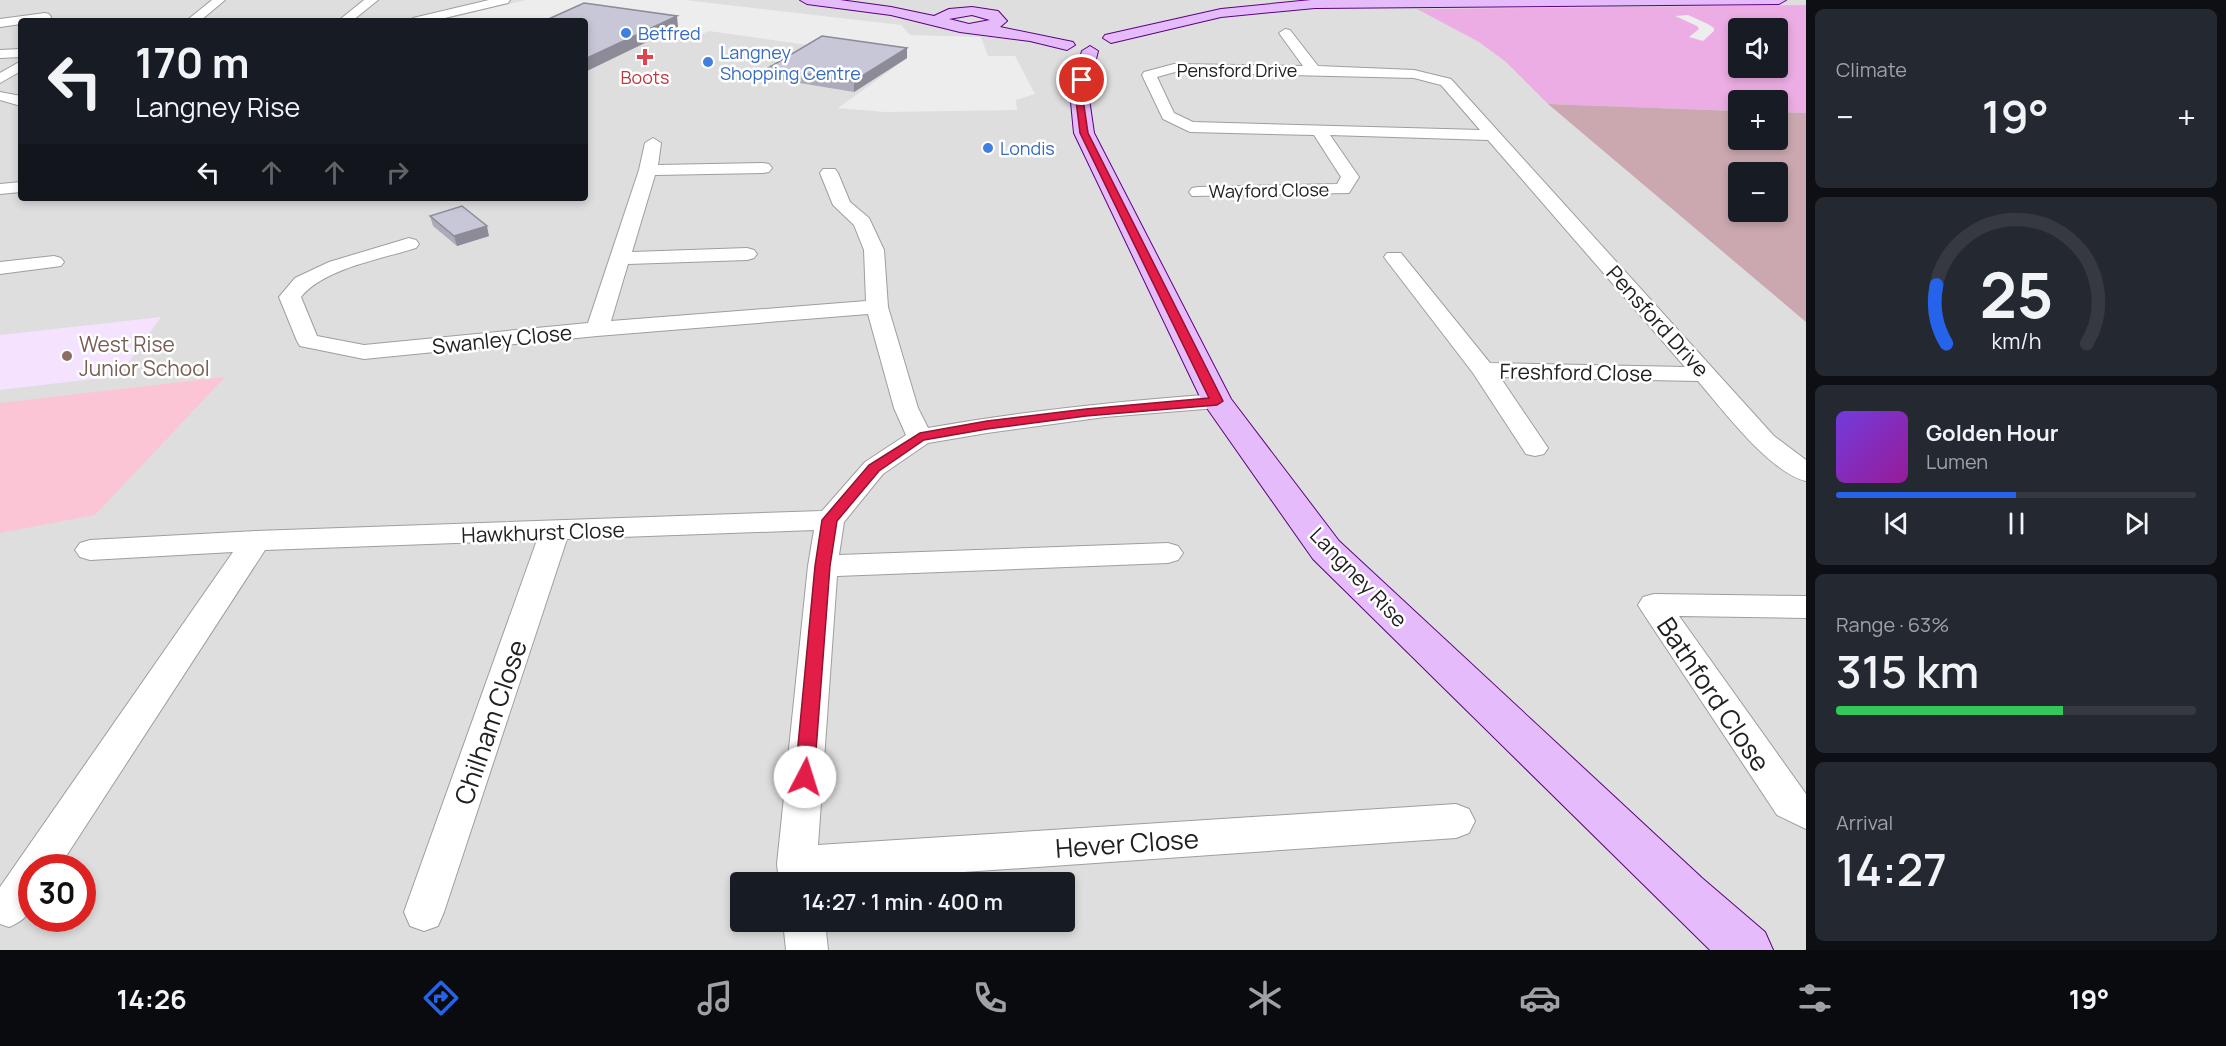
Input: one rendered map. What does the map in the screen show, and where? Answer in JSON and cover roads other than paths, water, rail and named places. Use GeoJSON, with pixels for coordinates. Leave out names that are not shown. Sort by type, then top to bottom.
{"type":"FeatureCollection","features":[{"type":"Feature","properties":{"kind":"main road"},"geometry":{"type":"LineString","coordinates":[[807,0],[945,17],[983,6],[997,16],[999,21]]}},
{"type":"Feature","properties":{"kind":"main road"},"geometry":{"type":"LineString","coordinates":[[945,17],[954,26],[1080,41],[1111,38],[1221,13],[1315,4],[1779,0]]}},
{"type":"Feature","properties":{"kind":"main road"},"geometry":{"type":"LineString","coordinates":[[974,28],[991,26],[999,21],[1080,41]]}},
{"type":"Feature","properties":{"kind":"main road","name":"Langney Rise"},"geometry":{"type":"LineString","coordinates":[[1080,41],[1079,92],[1084,133],[1217,401],[1326,550],[1685,894],[1747,950]]}},
{"type":"Feature","properties":{"kind":"street"},"geometry":{"type":"LineString","coordinates":[[196,18],[219,0]]}},
{"type":"Feature","properties":{"kind":"street"},"geometry":{"type":"LineString","coordinates":[[348,18],[372,0]]}},
{"type":"Feature","properties":{"kind":"street"},"geometry":{"type":"LineString","coordinates":[[429,18],[504,0]]}},
{"type":"Feature","properties":{"kind":"street"},"geometry":{"type":"LineString","coordinates":[[38,18],[45,17]]}},
{"type":"Feature","properties":{"kind":"street"},"geometry":{"type":"LineString","coordinates":[[0,23],[18,21]]}},
{"type":"Feature","properties":{"kind":"street"},"geometry":{"type":"LineString","coordinates":[[1285,33],[1314,70]]}},
{"type":"Feature","properties":{"kind":"street"},"geometry":{"type":"LineString","coordinates":[[0,54],[18,53]]}},
{"type":"Feature","properties":{"kind":"street"},"geometry":{"type":"LineString","coordinates":[[0,79],[18,67]]}},
{"type":"Feature","properties":{"kind":"street","name":"Pensford Drive"},"geometry":{"type":"LineString","coordinates":[[1493,135],[1190,127],[1168,116],[1149,75],[1174,68],[1314,70],[1414,74],[1446,82],[1493,135],[1704,374],[1765,442],[1806,473]]}},
{"type":"Feature","properties":{"kind":"street"},"geometry":{"type":"LineString","coordinates":[[0,96],[18,100]]}},
{"type":"Feature","properties":{"kind":"street","name":"Wayford Close"},"geometry":{"type":"LineString","coordinates":[[1198,192],[1343,189],[1350,177],[1319,131]]}},
{"type":"Feature","properties":{"kind":"street"},"geometry":{"type":"LineString","coordinates":[[597,328],[648,170],[653,143]]}},
{"type":"Feature","properties":{"kind":"street"},"geometry":{"type":"LineString","coordinates":[[648,170],[763,168]]}},
{"type":"Feature","properties":{"kind":"street"},"geometry":{"type":"LineString","coordinates":[[829,173],[842,205],[862,222],[874,250],[877,307],[906,408],[920,437]]}},
{"type":"Feature","properties":{"kind":"street"},"geometry":{"type":"LineString","coordinates":[[0,189],[18,187]]}},
{"type":"Feature","properties":{"kind":"street","name":"Swanley Close"},"geometry":{"type":"LineString","coordinates":[[409,244],[336,266],[302,282],[290,297],[308,341],[364,352],[597,328],[877,307]]}},
{"type":"Feature","properties":{"kind":"street"},"geometry":{"type":"LineString","coordinates":[[619,258],[747,254]]}},
{"type":"Feature","properties":{"kind":"street","name":"Freshford Close"},"geometry":{"type":"LineString","coordinates":[[1394,257],[1483,370],[1535,448]]}},
{"type":"Feature","properties":{"kind":"street"},"geometry":{"type":"LineString","coordinates":[[0,268],[54,262]]}},
{"type":"Feature","properties":{"kind":"street","name":"Freshford Close"},"geometry":{"type":"LineString","coordinates":[[1483,370],[1704,374]]}},
{"type":"Feature","properties":{"kind":"street"},"geometry":{"type":"LineString","coordinates":[[798,872],[823,566],[830,520],[874,468],[920,437],[987,425],[1073,414],[1217,401]]}},
{"type":"Feature","properties":{"kind":"street","name":"Hawkhurst Close"},"geometry":{"type":"LineString","coordinates":[[90,550],[256,541],[830,520]]}},
{"type":"Feature","properties":{"kind":"street","name":"Chilham Close"},"geometry":{"type":"LineString","coordinates":[[424,912],[555,531]]}},
{"type":"Feature","properties":{"kind":"street"},"geometry":{"type":"LineString","coordinates":[[46,854],[256,541]]}},
{"type":"Feature","properties":{"kind":"street"},"geometry":{"type":"LineString","coordinates":[[823,566],[1168,553]]}},
{"type":"Feature","properties":{"kind":"street","name":"Bathford Close"},"geometry":{"type":"LineString","coordinates":[[1806,607],[1654,605],[1790,804],[1806,813]]}},
{"type":"Feature","properties":{"kind":"street","name":"Hever Close"},"geometry":{"type":"LineString","coordinates":[[811,872],[1456,821]]}},
{"type":"Feature","properties":{"kind":"street"},"geometry":{"type":"LineString","coordinates":[[9,908],[18,895]]}},
{"type":"Feature","properties":{"kind":"street"},"geometry":{"type":"LineString","coordinates":[[805,932],[807,950]]}},
{"type":"Feature","properties":{"kind":"place","name":"Betfred"},"geometry":{"type":"Point","coordinates":[626,33]}},
{"type":"Feature","properties":{"kind":"place","name":"Boots"},"geometry":{"type":"Point","coordinates":[645,57]}},
{"type":"Feature","properties":{"kind":"place","name":"Langney Shopping Centre"},"geometry":{"type":"Point","coordinates":[708,62]}},
{"type":"Feature","properties":{"kind":"place","name":"Londis"},"geometry":{"type":"Point","coordinates":[988,148]}},
{"type":"Feature","properties":{"kind":"place","name":"West Rise Junior School"},"geometry":{"type":"Point","coordinates":[67,356]}}]}
